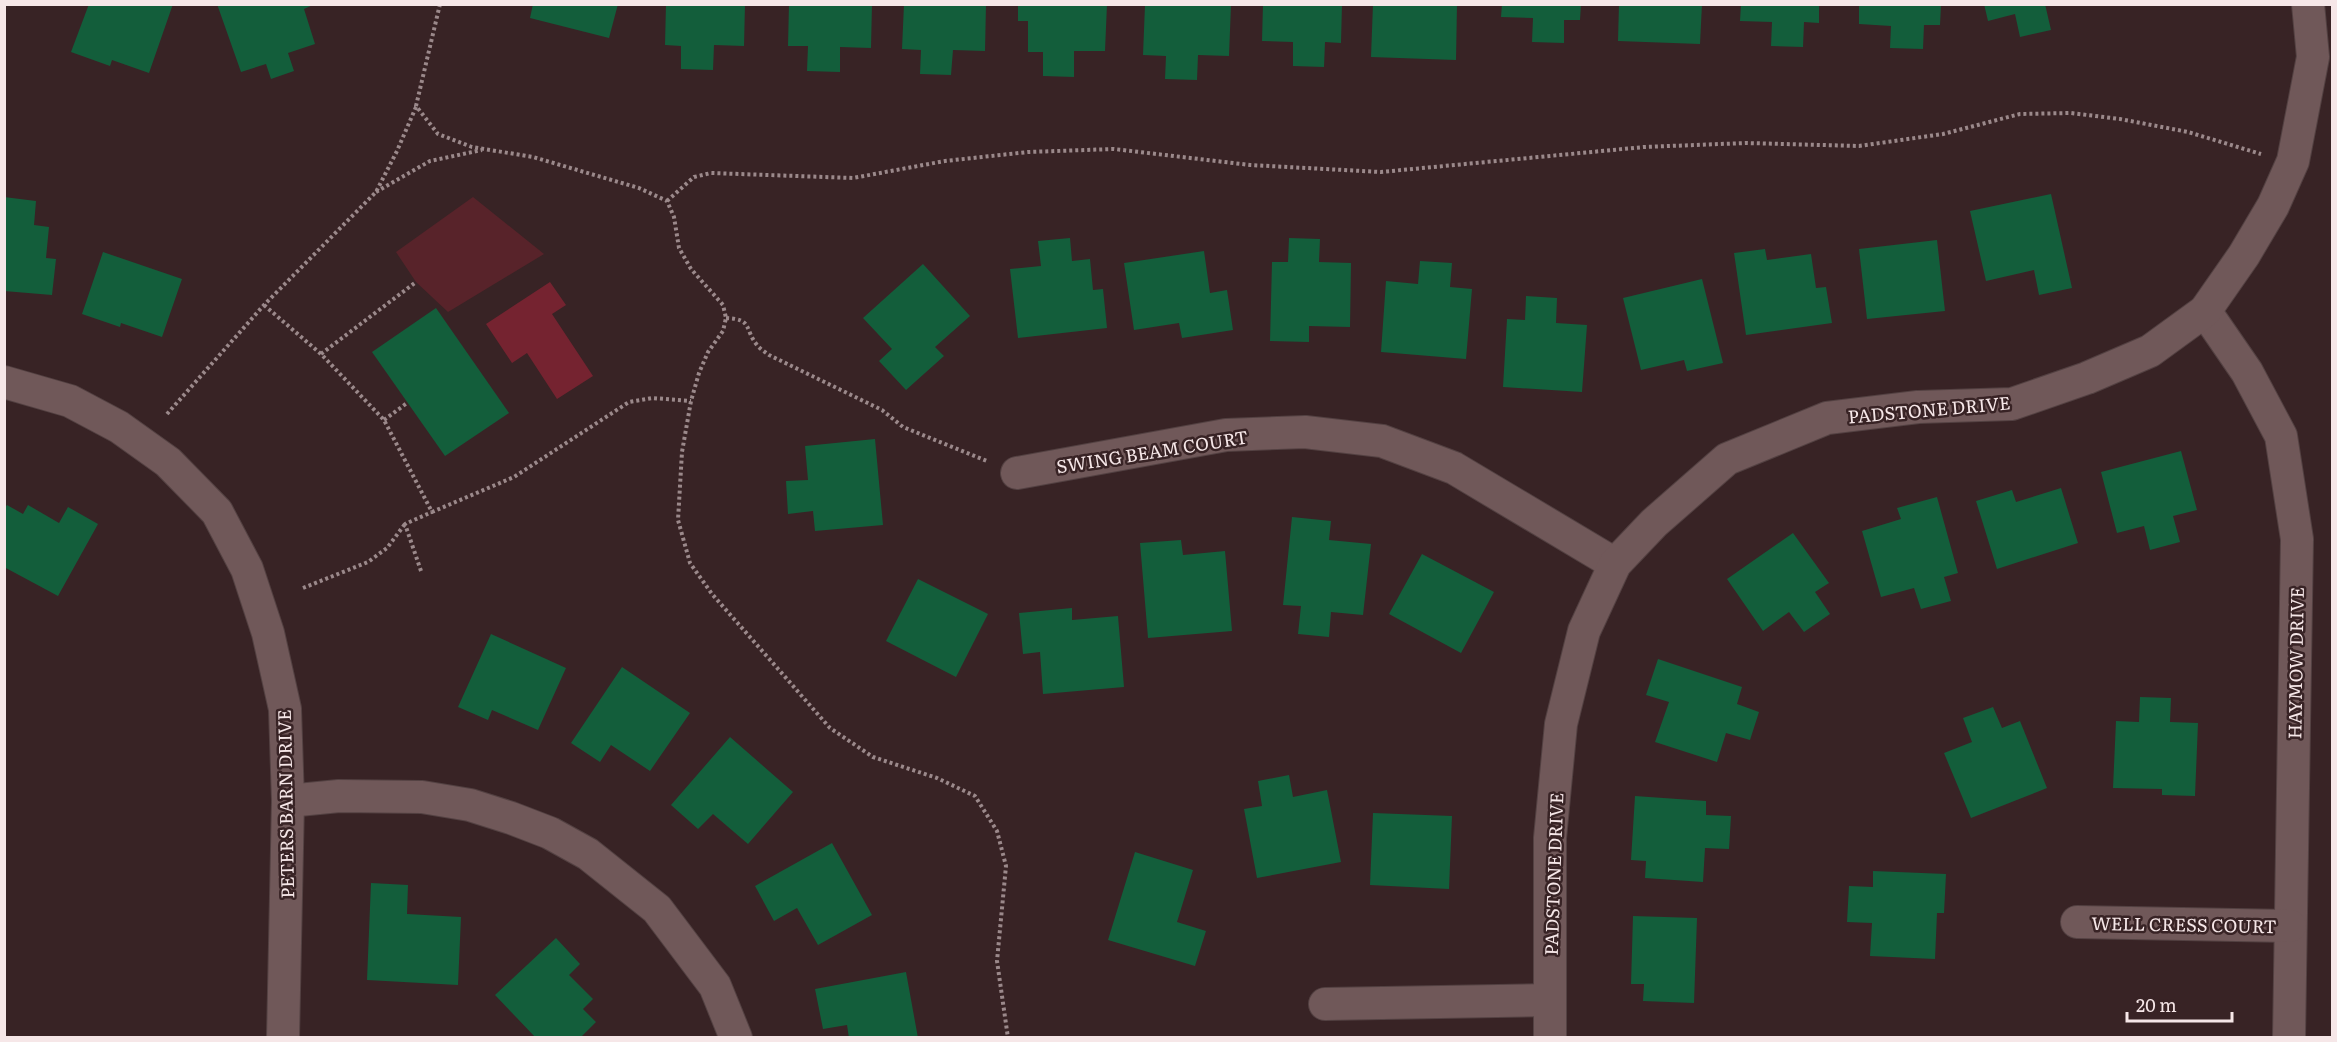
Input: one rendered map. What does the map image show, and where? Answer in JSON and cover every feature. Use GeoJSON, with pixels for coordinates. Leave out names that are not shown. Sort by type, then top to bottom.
{"type":"FeatureCollection","features":[{"type":"Feature","properties":{"kind":"street","name":"PADSTONE DRIVE"},"geometry":{"type":"LineString","coordinates":[[1550,1038],[1550,838],[1561,724],[1584,631],[1616,564],[1654,523],[1727,459],[1827,418],[1918,406],[2012,404],[2086,378],[2150,351],[2205,311],[2244,255],[2273,206],[2293,161],[2313,57],[2308,4]]}},
{"type":"Feature","properties":{"kind":"street","name":"HAYMOW DRIVE"},"geometry":{"type":"LineString","coordinates":[[2205,311],[2247,372],[2281,436],[2297,539],[2289,1038]]}},
{"type":"Feature","properties":{"kind":"street","name":"PETERS BARN DRIVE"},"geometry":{"type":"LineString","coordinates":[[4,382],[70,400],[119,427],[168,462],[217,512],[247,569],[268,633],[285,709],[288,801],[283,1038]]}},
{"type":"Feature","properties":{"kind":"street","name":"SWING BEAM COURT"},"geometry":{"type":"LineString","coordinates":[[1017,473],[1226,435],[1305,432],[1382,441],[1454,468],[1616,564]]}},
{"type":"Feature","properties":{"kind":"street"},"geometry":{"type":"LineString","coordinates":[[288,801],[339,796],[422,797],[470,805],[550,833],[588,854],[657,909],[715,986],[736,1038]]}},
{"type":"Feature","properties":{"kind":"street","name":"WELL CRESS COURT"},"geometry":{"type":"LineString","coordinates":[[2077,922],[2290,926]]}},
{"type":"Feature","properties":{"kind":"street"},"geometry":{"type":"LineString","coordinates":[[1325,1004],[1550,1000]]}},
{"type":"Feature","properties":{"kind":"path"},"geometry":{"type":"LineString","coordinates":[[376,192],[416,106],[440,4]]}},
{"type":"Feature","properties":{"kind":"path"},"geometry":{"type":"LineString","coordinates":[[416,106],[438,134],[472,147],[544,160],[639,188],[667,201],[674,217],[679,248],[691,269],[723,305],[726,318],[723,331],[708,352],[691,401],[682,452],[678,520],[690,563],[712,594],[830,728],[873,757],[938,778],[975,796],[998,831],[1006,866],[997,962],[1008,1038]]}},
{"type":"Feature","properties":{"kind":"path"},"geometry":{"type":"LineString","coordinates":[[667,201],[694,177],[711,173],[853,178],[945,161],[1028,152],[1114,148],[1250,165],[1381,172],[1644,147],[1746,143],[1859,146],[1943,134],[2020,114],[2071,113],[2120,119],[2188,132],[2249,152],[2293,161]]}},
{"type":"Feature","properties":{"kind":"path"},"geometry":{"type":"LineString","coordinates":[[167,414],[264,305],[376,192],[430,160],[459,153],[489,150]]}},
{"type":"Feature","properties":{"kind":"path"},"geometry":{"type":"LineString","coordinates":[[321,354],[416,282]]}},
{"type":"Feature","properties":{"kind":"path"},"geometry":{"type":"LineString","coordinates":[[264,305],[321,354],[384,420],[432,512]]}},
{"type":"Feature","properties":{"kind":"path"},"geometry":{"type":"LineString","coordinates":[[726,318],[739,318],[749,326],[756,344],[769,355],[882,410],[903,427],[1017,473]]}},
{"type":"Feature","properties":{"kind":"path"},"geometry":{"type":"LineString","coordinates":[[303,588],[368,562],[387,548],[405,524],[514,477],[629,402],[652,398],[691,401]]}},
{"type":"Feature","properties":{"kind":"path"},"geometry":{"type":"LineString","coordinates":[[384,420],[407,403]]}},
{"type":"Feature","properties":{"kind":"path"},"geometry":{"type":"LineString","coordinates":[[405,524],[421,571]]}},
{"type":"Feature","properties":{"kind":"path"},"geometry":{"type":"LineString","coordinates":[[4,911],[4,972]]}},
{"type":"Feature","properties":{"kind":"shaded area"},"geometry":{"type":"Polygon","coordinates":[[[473,197],[544,254],[448,312],[416,282],[396,252],[473,197]]]}},
{"type":"Feature","properties":{"kind":"shaded area"},"geometry":{"type":"Polygon","coordinates":[[[550,282],[566,305],[552,314],[593,376],[557,399],[527,353],[512,363],[486,324],[550,282]]]}},
{"type":"Feature","properties":{"kind":"building"},"geometry":{"type":"Polygon","coordinates":[[[89,4],[173,4],[149,73],[112,60],[110,66],[71,52],[89,4]]]}},
{"type":"Feature","properties":{"kind":"building"},"geometry":{"type":"Polygon","coordinates":[[[217,4],[315,4],[304,9],[315,44],[288,53],[294,71],[271,79],[266,64],[241,72],[217,4]]]}},
{"type":"Feature","properties":{"kind":"building"},"geometry":{"type":"Polygon","coordinates":[[[533,4],[618,4],[609,38],[530,18],[533,4]]]}},
{"type":"Feature","properties":{"kind":"building"},"geometry":{"type":"Polygon","coordinates":[[[666,4],[745,4],[744,46],[714,45],[713,70],[681,69],[681,46],[665,45],[666,4]]]}},
{"type":"Feature","properties":{"kind":"building"},"geometry":{"type":"Polygon","coordinates":[[[789,4],[872,4],[871,48],[840,47],[840,72],[807,71],[808,46],[788,46],[789,4]]]}},
{"type":"Feature","properties":{"kind":"building"},"geometry":{"type":"Polygon","coordinates":[[[904,4],[986,4],[985,51],[953,50],[951,75],[920,74],[921,50],[902,49],[904,4]]]}},
{"type":"Feature","properties":{"kind":"building"},"geometry":{"type":"Polygon","coordinates":[[[1018,4],[1107,4],[1105,51],[1074,51],[1074,77],[1043,76],[1043,52],[1028,52],[1028,21],[1018,21],[1018,4]]]}},
{"type":"Feature","properties":{"kind":"building"},"geometry":{"type":"Polygon","coordinates":[[[1263,4],[1342,4],[1341,43],[1325,42],[1324,67],[1293,66],[1293,42],[1262,41],[1263,4]]]}},
{"type":"Feature","properties":{"kind":"building"},"geometry":{"type":"Polygon","coordinates":[[[1373,4],[1457,4],[1456,60],[1371,57],[1373,4]]]}},
{"type":"Feature","properties":{"kind":"building"},"geometry":{"type":"Polygon","coordinates":[[[1502,4],[1581,4],[1580,20],[1564,20],[1564,43],[1532,42],[1533,18],[1501,17],[1502,4]]]}},
{"type":"Feature","properties":{"kind":"building"},"geometry":{"type":"Polygon","coordinates":[[[1619,4],[1702,4],[1700,44],[1618,41],[1619,4]]]}},
{"type":"Feature","properties":{"kind":"building"},"geometry":{"type":"Polygon","coordinates":[[[1741,4],[1819,4],[1819,23],[1804,22],[1803,47],[1771,46],[1772,22],[1740,21],[1741,4]]]}},
{"type":"Feature","properties":{"kind":"building"},"geometry":{"type":"Polygon","coordinates":[[[1984,4],[2045,4],[2051,30],[2020,37],[2015,14],[1988,21],[1984,4]]]}},
{"type":"Feature","properties":{"kind":"building"},"geometry":{"type":"Polygon","coordinates":[[[1145,5],[1231,5],[1229,56],[1198,55],[1197,80],[1165,79],[1166,56],[1143,55],[1145,5]]]}},
{"type":"Feature","properties":{"kind":"building"},"geometry":{"type":"Polygon","coordinates":[[[1859,5],[1941,5],[1940,25],[1924,25],[1923,49],[1890,48],[1891,26],[1859,24],[1859,5]]]}},
{"type":"Feature","properties":{"kind":"building"},"geometry":{"type":"Polygon","coordinates":[[[2051,194],[2072,288],[2039,295],[2034,270],[1986,281],[1970,211],[2051,194]]]}},
{"type":"Feature","properties":{"kind":"building"},"geometry":{"type":"Polygon","coordinates":[[[4,197],[36,201],[34,225],[49,227],[46,258],[56,259],[52,295],[4,291],[4,197]]]}},
{"type":"Feature","properties":{"kind":"building"},"geometry":{"type":"Polygon","coordinates":[[[1070,238],[1072,261],[1090,259],[1093,290],[1103,289],[1107,328],[1018,338],[1010,269],[1041,266],[1038,241],[1070,238]]]}},
{"type":"Feature","properties":{"kind":"building"},"geometry":{"type":"Polygon","coordinates":[[[1289,238],[1320,239],[1319,262],[1351,263],[1350,327],[1309,326],[1309,342],[1270,341],[1272,262],[1288,262],[1289,238]]]}},
{"type":"Feature","properties":{"kind":"building"},"geometry":{"type":"Polygon","coordinates":[[[1937,240],[1945,311],[1867,319],[1859,249],[1937,240]]]}},
{"type":"Feature","properties":{"kind":"building"},"geometry":{"type":"Polygon","coordinates":[[[1765,249],[1767,260],[1811,254],[1816,288],[1826,287],[1832,323],[1746,335],[1734,253],[1765,249]]]}},
{"type":"Feature","properties":{"kind":"building"},"geometry":{"type":"Polygon","coordinates":[[[1204,251],[1210,293],[1227,290],[1233,330],[1182,338],[1179,323],[1134,330],[1124,263],[1204,251]]]}},
{"type":"Feature","properties":{"kind":"building"},"geometry":{"type":"Polygon","coordinates":[[[103,252],[182,279],[162,337],[121,323],[120,327],[82,314],[103,252]]]}},
{"type":"Feature","properties":{"kind":"building"},"geometry":{"type":"Polygon","coordinates":[[[1420,261],[1452,263],[1450,287],[1472,289],[1466,359],[1381,352],[1386,281],[1418,284],[1420,261]]]}},
{"type":"Feature","properties":{"kind":"building"},"geometry":{"type":"Polygon","coordinates":[[[923,264],[970,316],[935,347],[944,356],[906,390],[879,361],[892,349],[863,318],[923,264]]]}},
{"type":"Feature","properties":{"kind":"building"},"geometry":{"type":"Polygon","coordinates":[[[1702,279],[1723,363],[1687,371],[1684,360],[1641,370],[1623,298],[1702,279]]]}},
{"type":"Feature","properties":{"kind":"building"},"geometry":{"type":"Polygon","coordinates":[[[1526,296],[1557,298],[1556,323],[1587,325],[1582,392],[1503,387],[1507,319],[1525,320],[1526,296]]]}},
{"type":"Feature","properties":{"kind":"building"},"geometry":{"type":"Polygon","coordinates":[[[436,308],[509,413],[445,456],[372,352],[436,308]]]}},
{"type":"Feature","properties":{"kind":"building"},"geometry":{"type":"Polygon","coordinates":[[[875,439],[883,525],[815,531],[813,511],[788,514],[786,481],[808,480],[805,446],[875,439]]]}},
{"type":"Feature","properties":{"kind":"building"},"geometry":{"type":"Polygon","coordinates":[[[2181,451],[2197,510],[2173,516],[2180,542],[2150,550],[2144,526],[2117,533],[2101,472],[2181,451]]]}},
{"type":"Feature","properties":{"kind":"building"},"geometry":{"type":"Polygon","coordinates":[[[2061,488],[2078,543],[1997,569],[1976,501],[2012,490],[2016,502],[2061,488]]]}},
{"type":"Feature","properties":{"kind":"building"},"geometry":{"type":"Polygon","coordinates":[[[1937,497],[1958,573],[1944,577],[1951,601],[1921,609],[1914,588],[1881,597],[1862,531],[1901,519],[1897,508],[1937,497]]]}},
{"type":"Feature","properties":{"kind":"building"},"geometry":{"type":"Polygon","coordinates":[[[7,505],[23,514],[28,505],[59,523],[68,507],[98,524],[58,596],[4,567],[4,509],[7,505]]]}},
{"type":"Feature","properties":{"kind":"building"},"geometry":{"type":"Polygon","coordinates":[[[1292,517],[1331,521],[1329,540],[1371,544],[1363,615],[1331,612],[1329,637],[1298,634],[1301,606],[1283,605],[1292,517]]]}},
{"type":"Feature","properties":{"kind":"building"},"geometry":{"type":"Polygon","coordinates":[[[1793,533],[1829,583],[1815,592],[1830,614],[1804,632],[1789,612],[1763,631],[1727,579],[1793,533]]]}},
{"type":"Feature","properties":{"kind":"building"},"geometry":{"type":"Polygon","coordinates":[[[1181,540],[1183,555],[1225,551],[1232,631],[1148,638],[1140,543],[1181,540]]]}},
{"type":"Feature","properties":{"kind":"building"},"geometry":{"type":"Polygon","coordinates":[[[1422,554],[1494,592],[1461,653],[1389,614],[1422,554]]]}},
{"type":"Feature","properties":{"kind":"building"},"geometry":{"type":"Polygon","coordinates":[[[918,579],[988,614],[956,677],[886,641],[918,579]]]}},
{"type":"Feature","properties":{"kind":"building"},"geometry":{"type":"Polygon","coordinates":[[[1072,608],[1072,620],[1118,616],[1124,687],[1043,694],[1040,652],[1023,654],[1019,613],[1072,608]]]}},
{"type":"Feature","properties":{"kind":"building"},"geometry":{"type":"Polygon","coordinates":[[[491,634],[566,668],[538,730],[492,710],[488,720],[458,707],[491,634]]]}},
{"type":"Feature","properties":{"kind":"building"},"geometry":{"type":"Polygon","coordinates":[[[1658,659],[1742,687],[1737,704],[1759,712],[1750,740],[1726,733],[1717,762],[1655,742],[1669,702],[1646,695],[1658,659]]]}},
{"type":"Feature","properties":{"kind":"building"},"geometry":{"type":"Polygon","coordinates":[[[622,667],[690,713],[650,771],[611,745],[600,762],[571,743],[622,667]]]}},
{"type":"Feature","properties":{"kind":"building"},"geometry":{"type":"Polygon","coordinates":[[[2140,697],[2171,698],[2170,722],[2198,723],[2195,796],[2162,795],[2162,789],[2113,788],[2116,721],[2139,722],[2140,697]]]}},
{"type":"Feature","properties":{"kind":"building"},"geometry":{"type":"Polygon","coordinates":[[[1993,707],[2002,728],[2020,721],[2047,788],[1971,818],[1944,753],[1972,742],[1963,718],[1993,707]]]}},
{"type":"Feature","properties":{"kind":"building"},"geometry":{"type":"Polygon","coordinates":[[[730,737],[793,792],[748,844],[713,814],[698,829],[671,805],[730,737]]]}},
{"type":"Feature","properties":{"kind":"building"},"geometry":{"type":"Polygon","coordinates":[[[1289,775],[1293,797],[1327,790],[1341,862],[1257,878],[1244,809],[1262,806],[1258,781],[1289,775]]]}},
{"type":"Feature","properties":{"kind":"building"},"geometry":{"type":"Polygon","coordinates":[[[1635,796],[1706,801],[1706,815],[1731,816],[1729,849],[1705,848],[1703,882],[1645,878],[1646,861],[1631,860],[1635,796]]]}},
{"type":"Feature","properties":{"kind":"building"},"geometry":{"type":"Polygon","coordinates":[[[1373,813],[1452,816],[1449,889],[1370,885],[1373,813]]]}},
{"type":"Feature","properties":{"kind":"building"},"geometry":{"type":"Polygon","coordinates":[[[832,843],[872,915],[818,945],[797,908],[774,921],[755,886],[832,843]]]}},
{"type":"Feature","properties":{"kind":"building"},"geometry":{"type":"Polygon","coordinates":[[[1135,852],[1193,870],[1177,922],[1206,931],[1195,966],[1108,940],[1135,852]]]}},
{"type":"Feature","properties":{"kind":"building"},"geometry":{"type":"Polygon","coordinates":[[[1873,871],[1946,874],[1944,913],[1937,913],[1935,959],[1870,956],[1872,923],[1847,922],[1849,886],[1873,887],[1873,871]]]}},
{"type":"Feature","properties":{"kind":"building"},"geometry":{"type":"Polygon","coordinates":[[[371,883],[408,885],[407,914],[461,917],[458,985],[367,980],[371,883]]]}},
{"type":"Feature","properties":{"kind":"building"},"geometry":{"type":"Polygon","coordinates":[[[1633,916],[1697,918],[1694,1003],[1643,1001],[1644,984],[1631,984],[1633,916]]]}},
{"type":"Feature","properties":{"kind":"building"},"geometry":{"type":"Polygon","coordinates":[[[556,938],[580,964],[569,975],[593,999],[583,1009],[596,1022],[580,1038],[536,1038],[495,995],[556,938]]]}},
{"type":"Feature","properties":{"kind":"building"},"geometry":{"type":"Polygon","coordinates":[[[906,972],[918,1038],[849,1038],[847,1025],[823,1029],[815,989],[906,972]]]}}]}
